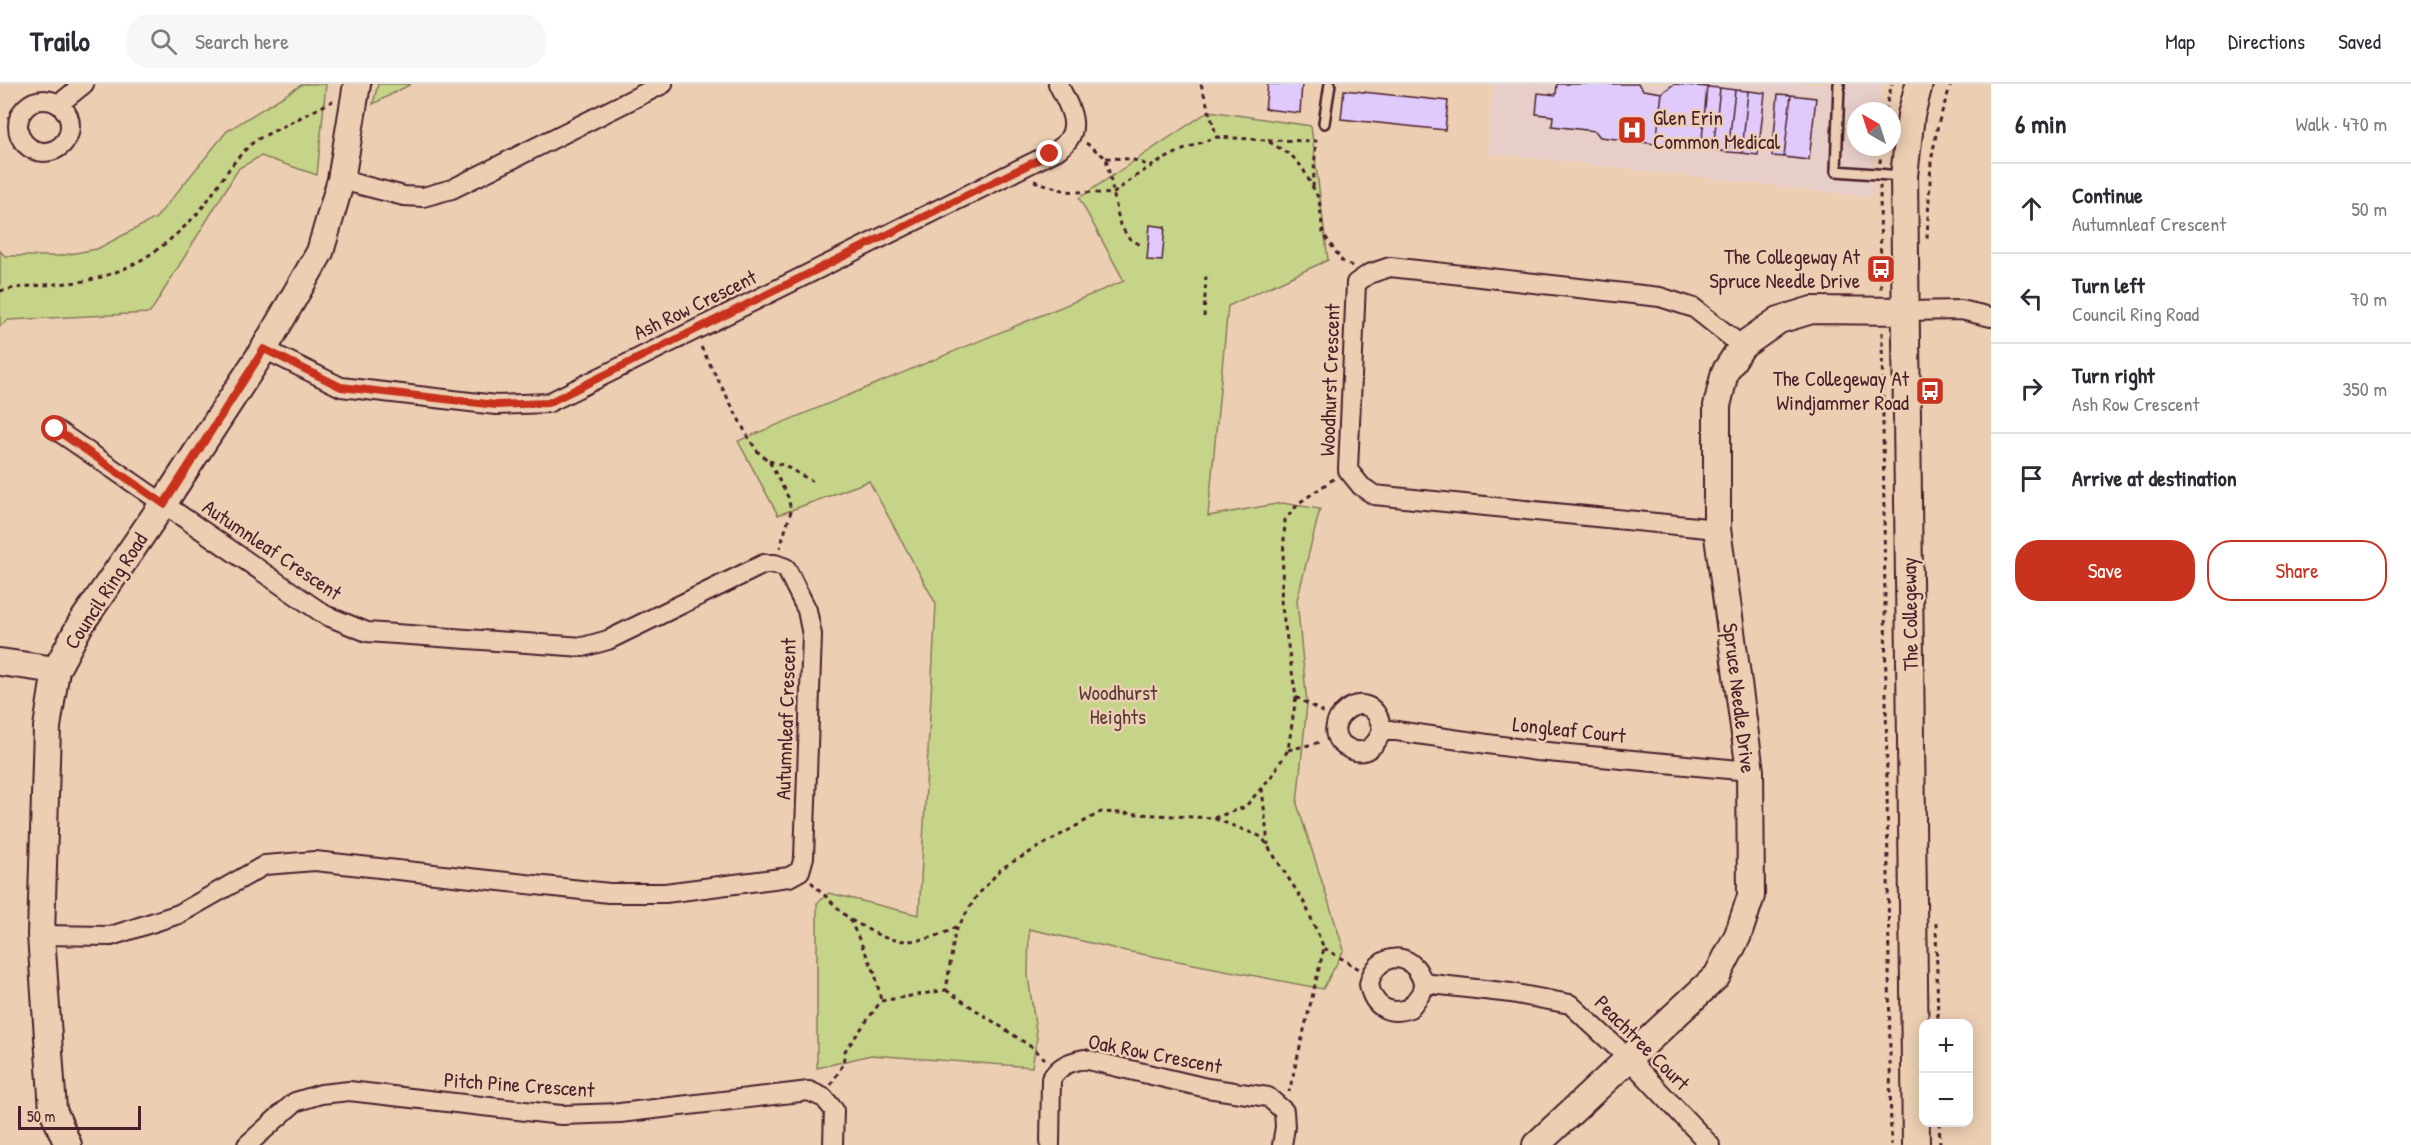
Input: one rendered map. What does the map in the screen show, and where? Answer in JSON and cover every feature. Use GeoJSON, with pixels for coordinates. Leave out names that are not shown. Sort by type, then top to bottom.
{"type":"FeatureCollection","features":[{"type":"Feature","properties":{"kind":"street"},"geometry":{"type":"LineString","coordinates":[[59,104],[84,84]]}},
{"type":"Feature","properties":{"kind":"street"},"geometry":{"type":"LineString","coordinates":[[341,180],[404,196],[423,196],[452,189],[663,84]]}},
{"type":"Feature","properties":{"kind":"street"},"geometry":{"type":"LineString","coordinates":[[1058,84],[1072,113],[1072,133]]}},
{"type":"Feature","properties":{"kind":"street","name":"The Collegeway"},"geometry":{"type":"LineString","coordinates":[[1916,1145],[1906,311],[1892,175],[1919,84]]}},
{"type":"Feature","properties":{"kind":"street","name":"Council Ring Road"},"geometry":{"type":"LineString","coordinates":[[68,1145],[53,1110],[41,934],[47,727],[56,670],[80,625],[164,504],[264,349],[320,252],[341,180],[356,86]]}},
{"type":"Feature","properties":{"kind":"street","name":"Ash Row Crescent"},"geometry":{"type":"LineString","coordinates":[[264,349],[341,387],[496,405],[548,403],[1060,149],[1072,133]]}},
{"type":"Feature","properties":{"kind":"street"},"geometry":{"type":"LineString","coordinates":[[1369,274],[1390,267],[1660,297],[1694,308],[1742,346]]}},
{"type":"Feature","properties":{"kind":"street","name":"Woodhurst Crescent"},"geometry":{"type":"LineString","coordinates":[[1369,274],[1356,283],[1348,470],[1362,486],[1374,495],[1717,529]]}},
{"type":"Feature","properties":{"kind":"street","name":"Spruce Needle Drive"},"geometry":{"type":"LineString","coordinates":[[1536,1145],[1717,976],[1738,935],[1751,896],[1750,771],[1717,529],[1717,406],[1725,372],[1742,346],[1779,320],[1812,310],[1906,311]]}},
{"type":"Feature","properties":{"kind":"street"},"geometry":{"type":"LineString","coordinates":[[1906,311],[1961,310],[1991,317]]}},
{"type":"Feature","properties":{"kind":"street","name":"Autumnleaf Crescent"},"geometry":{"type":"LineString","coordinates":[[55,429],[325,615],[367,632],[583,647],[608,640],[764,564],[775,564],[786,568],[807,610],[812,635],[804,857],[800,871]]}},
{"type":"Feature","properties":{"kind":"street"},"geometry":{"type":"LineString","coordinates":[[0,662],[56,670]]}},
{"type":"Feature","properties":{"kind":"street"},"geometry":{"type":"LineString","coordinates":[[1361,705],[1372,709],[1380,717],[1382,729],[1380,738],[1374,745],[1366,750],[1357,751],[1348,749],[1341,742],[1336,725],[1340,714],[1350,707],[1361,705]]}},
{"type":"Feature","properties":{"kind":"street","name":"Longleaf Court"},"geometry":{"type":"LineString","coordinates":[[1382,729],[1537,751],[1750,771]]}},
{"type":"Feature","properties":{"kind":"street"},"geometry":{"type":"LineString","coordinates":[[41,934],[111,936],[179,914],[265,865],[315,861],[609,893],[666,892],[789,878],[800,871]]}},
{"type":"Feature","properties":{"kind":"street"},"geometry":{"type":"LineString","coordinates":[[1400,958],[1415,967],[1422,983],[1422,993],[1410,1008],[1391,1012],[1382,1008],[1370,994],[1371,975],[1383,962],[1400,958]]}},
{"type":"Feature","properties":{"kind":"street","name":"Peachtree Court"},"geometry":{"type":"LineString","coordinates":[[1422,983],[1511,993],[1570,1004],[1628,1058],[1710,1145]]}},
{"type":"Feature","properties":{"kind":"street","name":"Oak Row Crescent"},"geometry":{"type":"LineString","coordinates":[[1056,1070],[1070,1062],[1084,1059],[1206,1088],[1268,1097],[1284,1111]]}},
{"type":"Feature","properties":{"kind":"street"},"geometry":{"type":"LineString","coordinates":[[1050,1145],[1052,1079],[1056,1070]]}},
{"type":"Feature","properties":{"kind":"street","name":"Pitch Pine Crescent"},"geometry":{"type":"LineString","coordinates":[[247,1145],[294,1102],[321,1094],[349,1091],[561,1115],[620,1113],[809,1091],[824,1098]]}},
{"type":"Feature","properties":{"kind":"street"},"geometry":{"type":"LineString","coordinates":[[824,1098],[834,1110],[833,1145]]}},
{"type":"Feature","properties":{"kind":"street"},"geometry":{"type":"LineString","coordinates":[[1282,1145],[1285,1127],[1284,1111]]}},
{"type":"Feature","properties":{"kind":"lane"},"geometry":{"type":"LineString","coordinates":[[1324,123],[1330,84]]}},
{"type":"Feature","properties":{"kind":"lane"},"geometry":{"type":"LineString","coordinates":[[1839,84],[1836,171],[1892,175]]}},
{"type":"Feature","properties":{"kind":"path"},"geometry":{"type":"LineString","coordinates":[[1201,84],[1217,137]]}},
{"type":"Feature","properties":{"kind":"path"},"geometry":{"type":"LineString","coordinates":[[1887,102],[1892,84]]}},
{"type":"Feature","properties":{"kind":"path"},"geometry":{"type":"LineString","coordinates":[[1927,248],[1931,162],[1938,124],[1951,84]]}},
{"type":"Feature","properties":{"kind":"path"},"geometry":{"type":"LineString","coordinates":[[0,291],[23,286],[79,281],[129,268],[152,255],[198,212],[231,165],[256,140],[356,86]]}},
{"type":"Feature","properties":{"kind":"path"},"geometry":{"type":"LineString","coordinates":[[1072,133],[1106,158],[1131,159],[1153,166]]}},
{"type":"Feature","properties":{"kind":"path"},"geometry":{"type":"LineString","coordinates":[[1010,174],[1066,191],[1113,194],[1130,179],[1153,166],[1196,144],[1217,137],[1316,141],[1313,188]]}},
{"type":"Feature","properties":{"kind":"path"},"geometry":{"type":"LineString","coordinates":[[1266,140],[1291,155],[1302,167],[1318,199],[1323,233],[1342,261],[1369,274]]}},
{"type":"Feature","properties":{"kind":"path"},"geometry":{"type":"LineString","coordinates":[[1881,292],[1892,175],[1885,156]]}},
{"type":"Feature","properties":{"kind":"path"},"geometry":{"type":"LineString","coordinates":[[1106,158],[1120,225],[1129,238],[1142,246]]}},
{"type":"Feature","properties":{"kind":"path"},"geometry":{"type":"LineString","coordinates":[[1204,317],[1206,274]]}},
{"type":"Feature","properties":{"kind":"path"},"geometry":{"type":"LineString","coordinates":[[692,331],[749,439],[768,461],[788,497],[791,511],[775,564]]}},
{"type":"Feature","properties":{"kind":"path"},"geometry":{"type":"LineString","coordinates":[[1882,333],[1891,1145]]}},
{"type":"Feature","properties":{"kind":"path"},"geometry":{"type":"LineString","coordinates":[[768,461],[783,465],[812,481]]}},
{"type":"Feature","properties":{"kind":"path"},"geometry":{"type":"LineString","coordinates":[[1213,818],[1245,807],[1262,788],[1288,750],[1296,697],[1281,601],[1285,520],[1310,494],[1348,470]]}},
{"type":"Feature","properties":{"kind":"path"},"geometry":{"type":"LineString","coordinates":[[1288,750],[1322,741],[1336,725],[1325,714],[1296,697]]}},
{"type":"Feature","properties":{"kind":"path"},"geometry":{"type":"LineString","coordinates":[[1262,788],[1268,847]]}},
{"type":"Feature","properties":{"kind":"path"},"geometry":{"type":"LineString","coordinates":[[945,990],[955,932],[976,897],[1002,868],[1101,812],[1213,818],[1262,837],[1305,904],[1324,948],[1371,975]]}},
{"type":"Feature","properties":{"kind":"path"},"geometry":{"type":"LineString","coordinates":[[800,871],[850,920],[890,939],[924,940],[959,926]]}},
{"type":"Feature","properties":{"kind":"path"},"geometry":{"type":"LineString","coordinates":[[850,920],[875,973],[881,1001]]}},
{"type":"Feature","properties":{"kind":"path"},"geometry":{"type":"LineString","coordinates":[[1284,1111],[1324,948]]}},
{"type":"Feature","properties":{"kind":"path"},"geometry":{"type":"LineString","coordinates":[[824,1098],[843,1064],[845,1051],[881,1001],[945,990],[1033,1048],[1056,1070]]}},
{"type":"Feature","properties":{"kind":"path"},"geometry":{"type":"LineString","coordinates":[[1939,1127],[1940,1145]]}},
{"type":"Feature","properties":{"kind":"shaded area"},"geometry":{"type":"Polygon","coordinates":[[[1493,84],[1884,84],[1880,102],[1847,102],[1847,156],[1873,156],[1872,197],[1489,153],[1493,84]]]}},
{"type":"Feature","properties":{"kind":"green space"},"geometry":{"type":"Polygon","coordinates":[[[303,84],[326,84],[317,175],[261,156],[239,168],[150,313],[8,320],[0,326],[0,251],[5,256],[59,256],[97,249],[156,218],[227,131],[303,84]]]}},
{"type":"Feature","properties":{"kind":"green space"},"geometry":{"type":"Polygon","coordinates":[[[378,84],[411,84],[373,104],[378,84]]]}},
{"type":"Feature","properties":{"kind":"green space","name":"Woodhurst Heights"},"geometry":{"type":"Polygon","coordinates":[[[1209,111],[1311,126],[1328,260],[1228,306],[1208,516],[1282,503],[1320,509],[1297,600],[1307,704],[1297,804],[1344,950],[1323,989],[1126,951],[1029,929],[1028,976],[1037,1038],[1032,1067],[871,1055],[817,1068],[817,903],[829,893],[919,915],[936,604],[869,481],[778,515],[738,441],[1124,281],[1079,198],[1209,111]]]}},
{"type":"Feature","properties":{"kind":"building"},"geometry":{"type":"Polygon","coordinates":[[[1268,84],[1302,84],[1300,113],[1265,109],[1268,84]]]}},
{"type":"Feature","properties":{"kind":"building"},"geometry":{"type":"Polygon","coordinates":[[[1557,84],[1638,84],[1643,90],[1662,93],[1656,144],[1600,137],[1595,131],[1552,126],[1553,116],[1536,114],[1538,93],[1556,95],[1557,84]]]}},
{"type":"Feature","properties":{"kind":"building"},"geometry":{"type":"Polygon","coordinates":[[[1674,84],[1707,87],[1701,149],[1656,144],[1662,93],[1674,84]]]}},
{"type":"Feature","properties":{"kind":"building"},"geometry":{"type":"Polygon","coordinates":[[[1707,87],[1720,88],[1713,150],[1701,149],[1707,87]]]}},
{"type":"Feature","properties":{"kind":"building"},"geometry":{"type":"Polygon","coordinates":[[[1720,88],[1735,90],[1728,152],[1713,150],[1720,88]]]}},
{"type":"Feature","properties":{"kind":"building"},"geometry":{"type":"Polygon","coordinates":[[[1344,90],[1448,101],[1445,130],[1341,119],[1344,90]]]}},
{"type":"Feature","properties":{"kind":"building"},"geometry":{"type":"Polygon","coordinates":[[[1735,90],[1748,91],[1742,153],[1728,152],[1735,90]]]}},
{"type":"Feature","properties":{"kind":"building"},"geometry":{"type":"Polygon","coordinates":[[[1748,91],[1765,93],[1758,155],[1742,153],[1748,91]]]}},
{"type":"Feature","properties":{"kind":"building"},"geometry":{"type":"Polygon","coordinates":[[[1778,94],[1791,95],[1784,157],[1772,156],[1778,94]]]}},
{"type":"Feature","properties":{"kind":"building"},"geometry":{"type":"Polygon","coordinates":[[[1791,95],[1816,98],[1809,160],[1784,157],[1791,95]]]}},
{"type":"Feature","properties":{"kind":"building"},"geometry":{"type":"Polygon","coordinates":[[[1150,225],[1165,227],[1162,261],[1147,260],[1150,225]]]}},
{"type":"Feature","properties":{"kind":"place","name":"Glen Erin Common Medical"},"geometry":{"type":"Point","coordinates":[1632,130]}},
{"type":"Feature","properties":{"kind":"place","name":"The Collegeway At Spruce Needle Drive"},"geometry":{"type":"Point","coordinates":[1881,269]}},
{"type":"Feature","properties":{"kind":"place","name":"The Collegeway At Windjammer Road"},"geometry":{"type":"Point","coordinates":[1930,391]}},
{"type":"Feature","properties":{"kind":"route"},"geometry":{"type":"LineString","coordinates":[[55,429],[164,504],[264,349],[341,387],[496,405],[548,403],[1050,154]]}}]}
